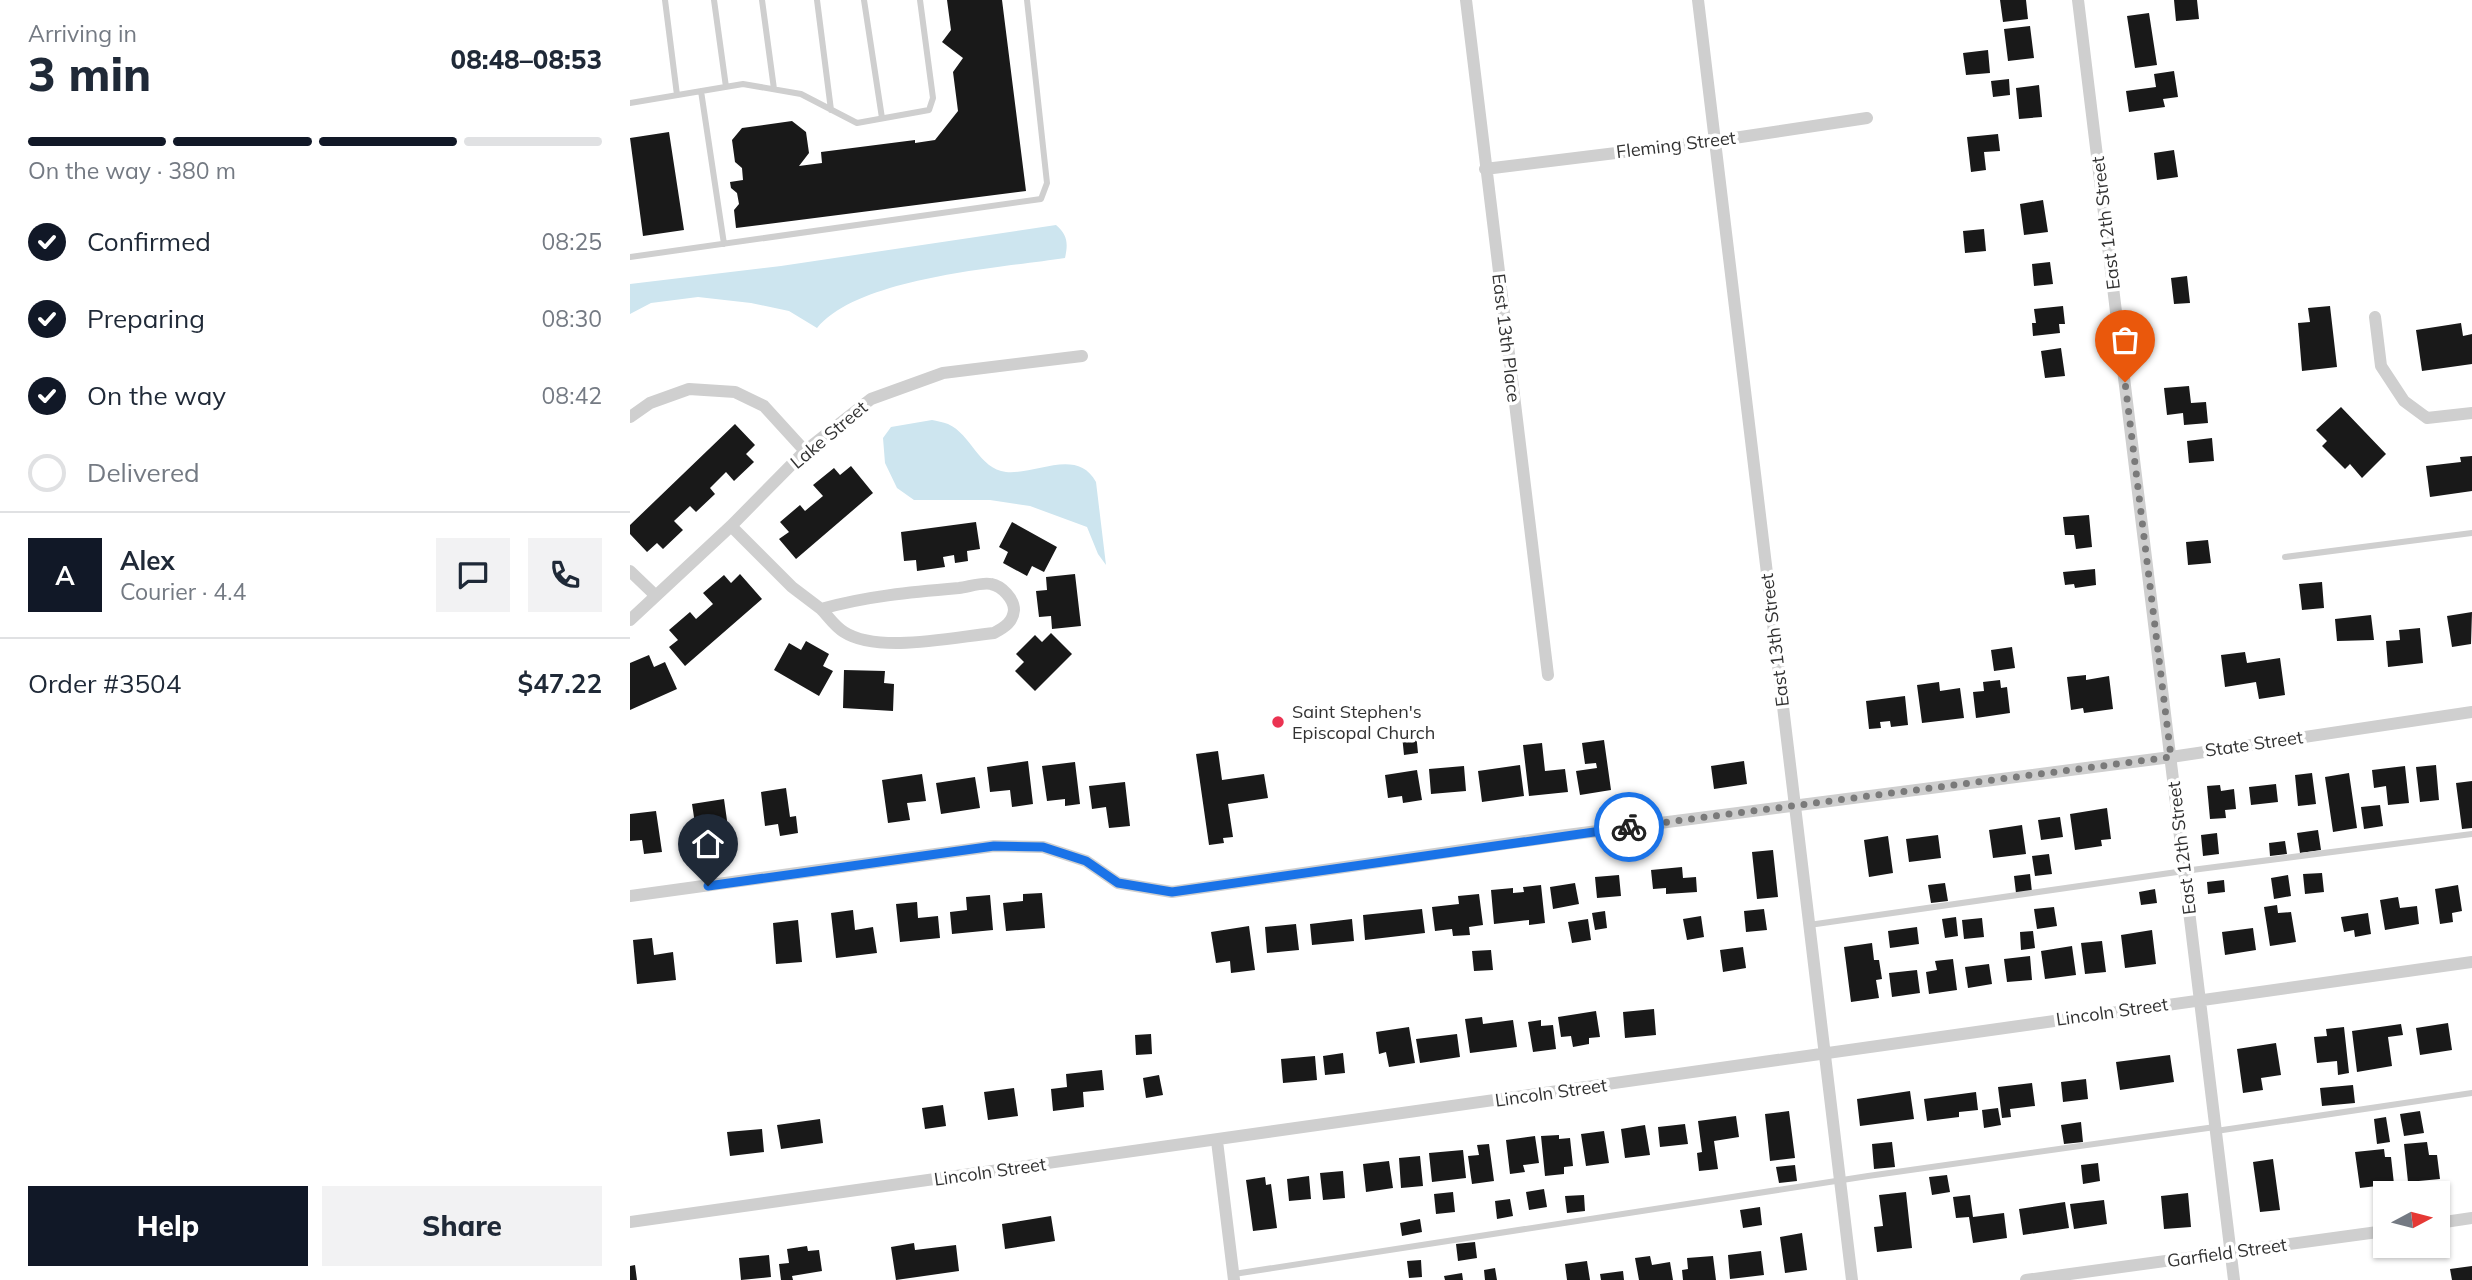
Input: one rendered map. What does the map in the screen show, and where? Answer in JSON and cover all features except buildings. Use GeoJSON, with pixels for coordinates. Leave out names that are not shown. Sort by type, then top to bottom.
{"type":"FeatureCollection","features":[{"type":"Feature","properties":{"kind":"street","name":"East 13th Place"},"geometry":{"type":"LineString","coordinates":[[1466,0],[1548,675]]}},
{"type":"Feature","properties":{"kind":"street","name":"East 13th Street"},"geometry":{"type":"LineString","coordinates":[[1698,0],[1852,1280]]}},
{"type":"Feature","properties":{"kind":"street","name":"East 12th Street"},"geometry":{"type":"LineString","coordinates":[[2078,0],[2234,1280]]}},
{"type":"Feature","properties":{"kind":"street","name":"Fleming Street"},"geometry":{"type":"LineString","coordinates":[[1485,169],[1714,141],[1867,118]]}},
{"type":"Feature","properties":{"kind":"street"},"geometry":{"type":"LineString","coordinates":[[2375,317],[2381,366],[2403,401],[2427,418],[2472,412]]}},
{"type":"Feature","properties":{"kind":"street","name":"Lake Street"},"geometry":{"type":"LineString","coordinates":[[630,620],[732,526],[805,451],[871,399],[943,373],[1082,356]]}},
{"type":"Feature","properties":{"kind":"street"},"geometry":{"type":"LineString","coordinates":[[630,417],[650,403],[689,389],[735,392],[764,406],[805,451]]}},
{"type":"Feature","properties":{"kind":"street"},"geometry":{"type":"LineString","coordinates":[[732,526],[792,587],[821,609],[842,632],[863,641],[884,644],[994,633],[1013,619],[1014,606],[1006,592],[991,583],[963,588],[906,591],[852,600],[821,609]]}},
{"type":"Feature","properties":{"kind":"street"},"geometry":{"type":"LineString","coordinates":[[630,571],[655,595]]}},
{"type":"Feature","properties":{"kind":"street","name":"State Street"},"geometry":{"type":"LineString","coordinates":[[630,897],[994,846],[1043,847],[1086,861],[1118,883],[1172,892],[1573,834],[2171,757],[2472,712]]}},
{"type":"Feature","properties":{"kind":"street","name":"Lincoln Street"},"geometry":{"type":"LineString","coordinates":[[630,1222],[2472,962]]}},
{"type":"Feature","properties":{"kind":"street"},"geometry":{"type":"LineString","coordinates":[[1217,1141],[1234,1277]]}},
{"type":"Feature","properties":{"kind":"street"},"geometry":{"type":"LineString","coordinates":[[2450,1221],[2472,1218]]}},
{"type":"Feature","properties":{"kind":"street","name":"Garfield Street"},"geometry":{"type":"LineString","coordinates":[[2026,1280],[2373,1233]]}},
{"type":"Feature","properties":{"kind":"lane"},"geometry":{"type":"LineString","coordinates":[[665,0],[677,95]]}},
{"type":"Feature","properties":{"kind":"lane"},"geometry":{"type":"LineString","coordinates":[[715,0],[726,87]]}},
{"type":"Feature","properties":{"kind":"lane"},"geometry":{"type":"LineString","coordinates":[[762,0],[774,89]]}},
{"type":"Feature","properties":{"kind":"lane"},"geometry":{"type":"LineString","coordinates":[[817,0],[831,110]]}},
{"type":"Feature","properties":{"kind":"lane"},"geometry":{"type":"LineString","coordinates":[[864,0],[882,118]]}},
{"type":"Feature","properties":{"kind":"lane"},"geometry":{"type":"LineString","coordinates":[[630,103],[743,84],[801,94],[857,123],[929,110],[933,98],[919,0]]}},
{"type":"Feature","properties":{"kind":"lane"},"geometry":{"type":"LineString","coordinates":[[630,257],[1041,199],[1047,183],[1027,0]]}},
{"type":"Feature","properties":{"kind":"lane"},"geometry":{"type":"LineString","coordinates":[[701,91],[724,244]]}},
{"type":"Feature","properties":{"kind":"lane"},"geometry":{"type":"LineString","coordinates":[[2285,557],[2472,533]]}},
{"type":"Feature","properties":{"kind":"lane"},"geometry":{"type":"LineString","coordinates":[[1809,925],[2184,871],[2472,834]]}},
{"type":"Feature","properties":{"kind":"lane"},"geometry":{"type":"LineString","coordinates":[[1234,1277],[1840,1181],[2472,1093]]}},
{"type":"Feature","properties":{"kind":"water"},"geometry":{"type":"Polygon","coordinates":[[[1056,225],[1066,240],[1065,258],[969,271],[897,286],[864,297],[837,311],[817,328],[789,311],[751,303],[698,297],[651,303],[630,314],[630,284],[781,266],[1056,225]]]}},
{"type":"Feature","properties":{"kind":"water"},"geometry":{"type":"Polygon","coordinates":[[[932,420],[946,423],[956,429],[989,465],[1006,472],[1067,464],[1088,472],[1096,482],[1106,565],[1098,554],[1087,527],[1030,506],[990,500],[914,500],[897,488],[885,463],[883,438],[891,427],[932,420]]]}},
{"type":"Feature","properties":{"kind":"way so far"},"geometry":{"type":"LineString","coordinates":[[1629,827],[2171,757],[2125,382]]}},
{"type":"Feature","properties":{"kind":"place","name":"Saint Stephen's Episcopal Church"},"geometry":{"type":"Point","coordinates":[1278,722]}},
{"type":"Feature","properties":{"kind":"route"},"geometry":{"type":"LineString","coordinates":[[708,886],[994,846],[1043,847],[1086,861],[1118,883],[1172,892],[1629,827]]}}]}
